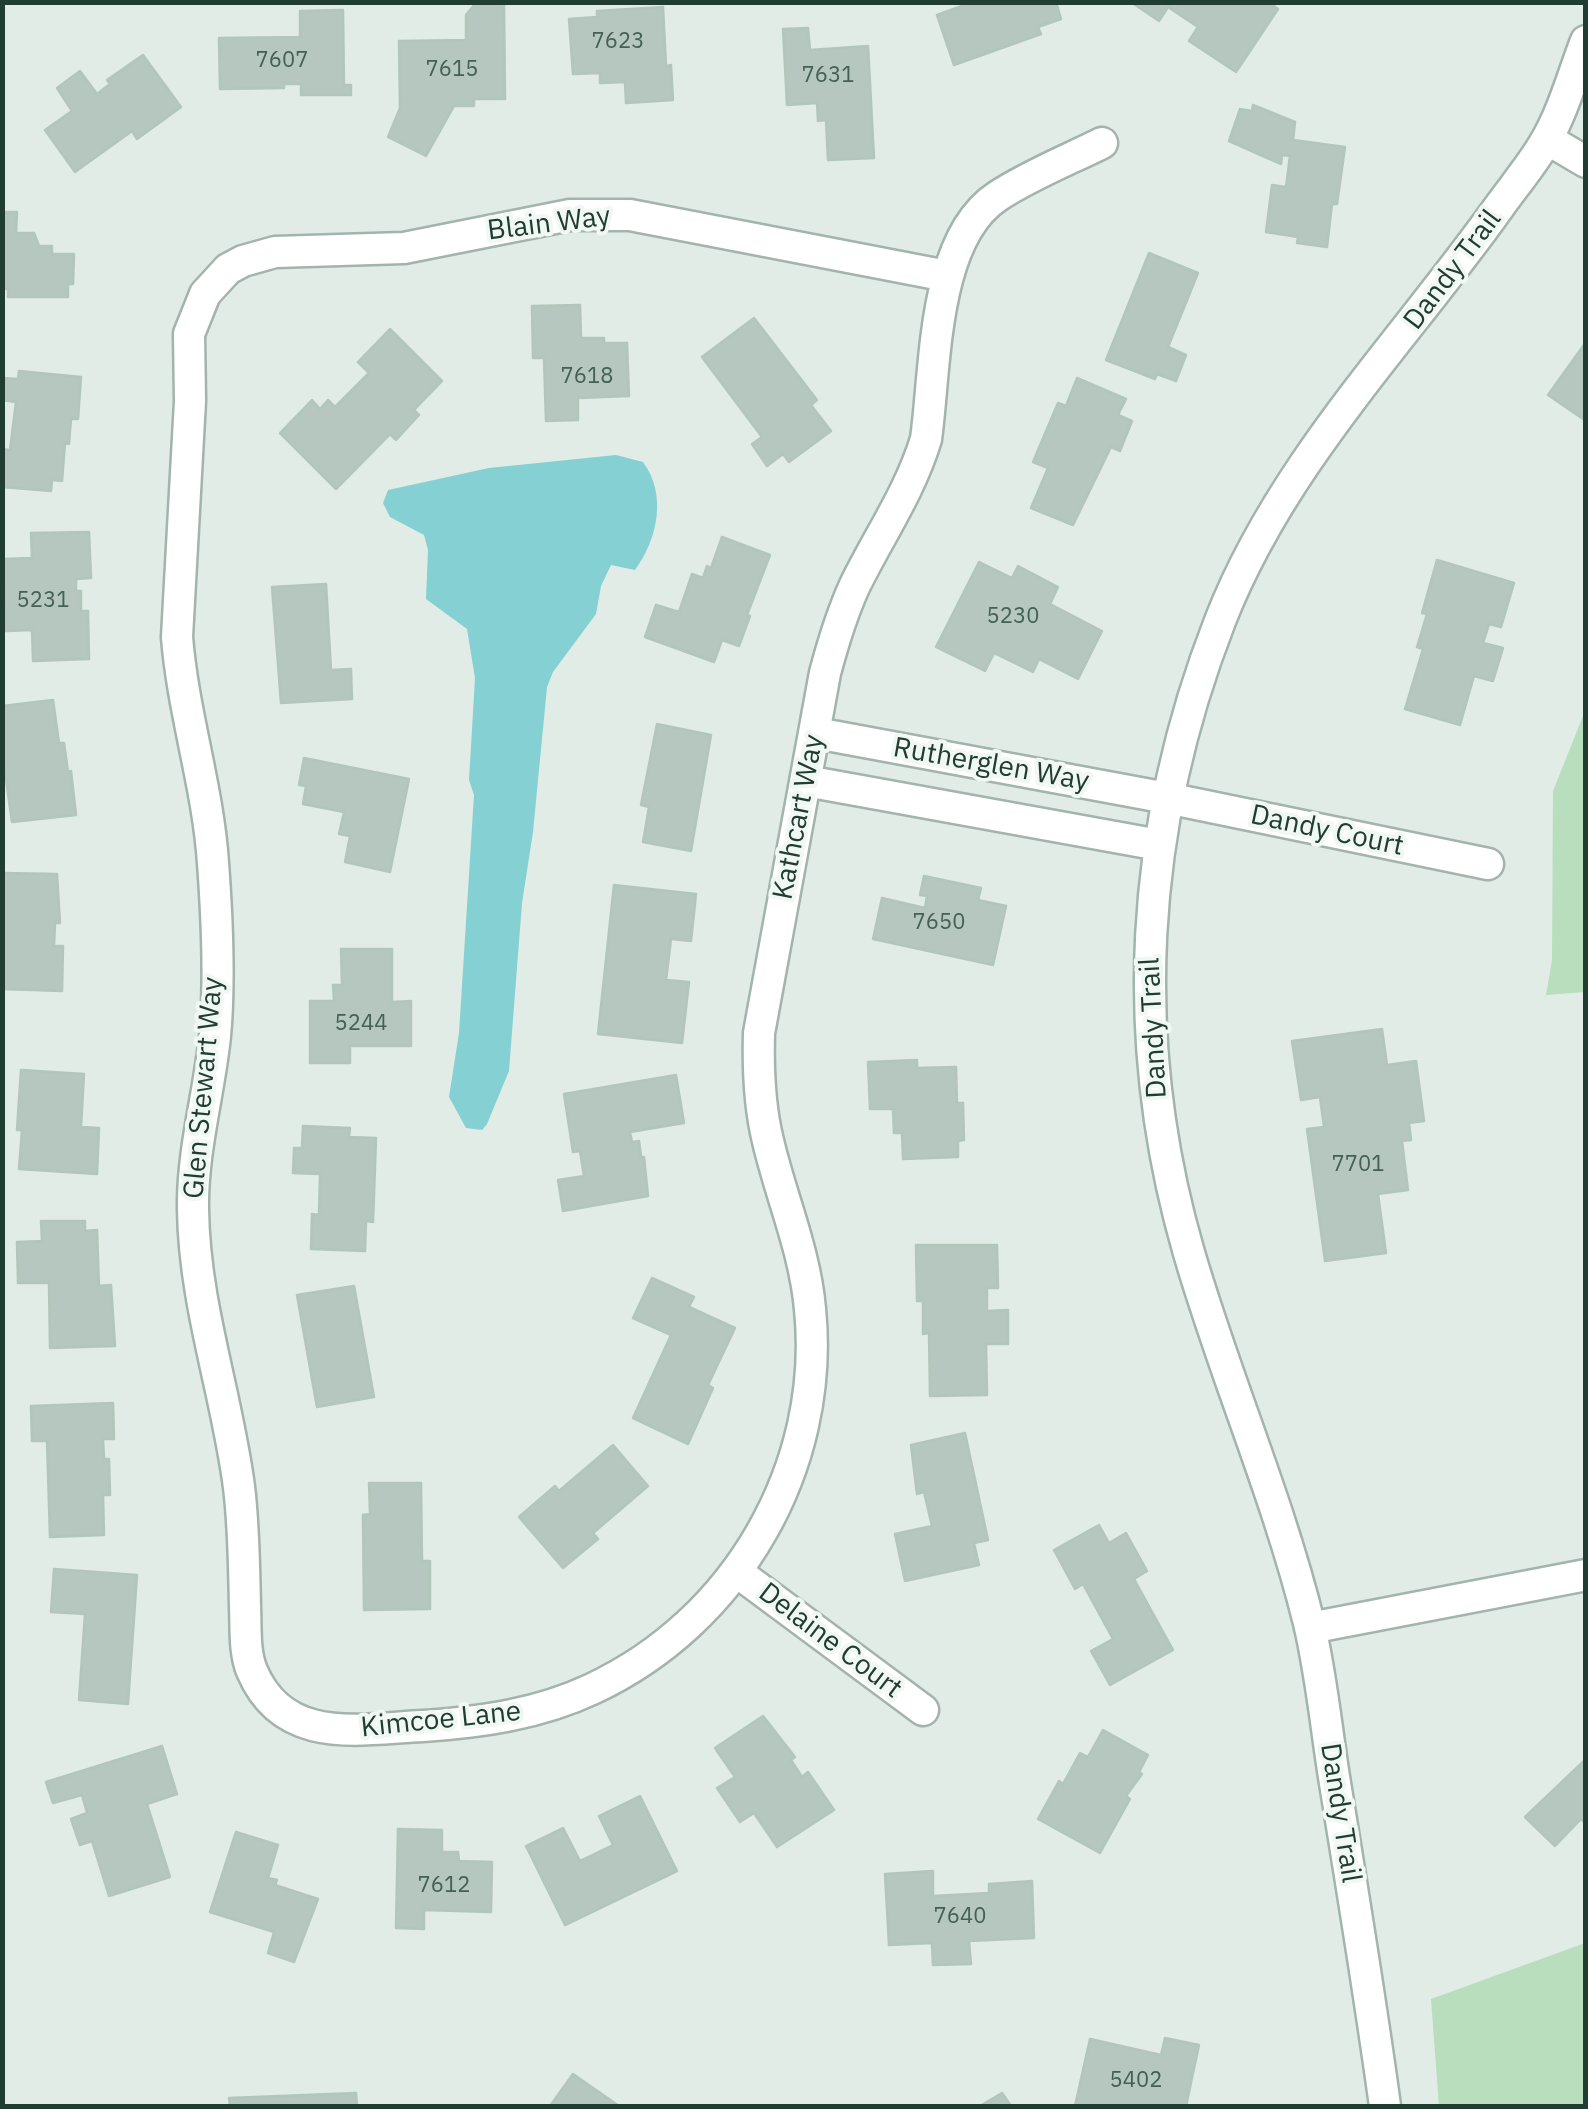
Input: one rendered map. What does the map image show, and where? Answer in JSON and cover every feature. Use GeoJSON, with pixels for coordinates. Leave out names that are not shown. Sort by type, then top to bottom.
{"type":"FeatureCollection","features":[{"type":"Feature","properties":{"kind":"street","name":"Dandy Trail"},"geometry":{"type":"LineString","coordinates":[[1385,2106],[1310,1628],[1190,1258],[1169,1172],[1150,1021],[1151,917],[1167,798],[1186,714],[1222,616],[1278,506],[1326,432],[1452,274],[1547,139],[1586,40]]}},
{"type":"Feature","properties":{"kind":"street"},"geometry":{"type":"LineString","coordinates":[[1547,139],[1586,162]]}},
{"type":"Feature","properties":{"kind":"street","name":"Kathcart Way"},"geometry":{"type":"LineString","coordinates":[[737,1572],[757,1543],[788,1481],[803,1430],[810,1377],[808,1290],[767,1139],[758,1064],[761,1016],[825,673],[839,622],[913,479],[926,439],[947,276],[958,243],[970,223],[996,197],[1102,143]]}},
{"type":"Feature","properties":{"kind":"street","name":"Blain Way"},"geometry":{"type":"LineString","coordinates":[[216,280],[243,261],[276,252],[404,248],[546,219],[630,215],[947,276]]}},
{"type":"Feature","properties":{"kind":"street","name":"Glen Stewart Way"},"geometry":{"type":"LineString","coordinates":[[216,280],[196,309],[189,334],[188,457],[177,620],[180,671],[214,870],[216,1026],[194,1178],[194,1243],[240,1495],[246,1646],[252,1672],[270,1699],[283,1710]]}},
{"type":"Feature","properties":{"kind":"street","name":"Rutherglen Way"},"geometry":{"type":"LineString","coordinates":[[816,733],[1167,798]]}},
{"type":"Feature","properties":{"kind":"street"},"geometry":{"type":"LineString","coordinates":[[806,781],[1159,845]]}},
{"type":"Feature","properties":{"kind":"street","name":"Dandy Court"},"geometry":{"type":"LineString","coordinates":[[1167,798],[1488,864]]}},
{"type":"Feature","properties":{"kind":"street","name":"Kimcoe Lane"},"geometry":{"type":"LineString","coordinates":[[283,1710],[297,1721],[322,1730],[473,1722],[524,1714],[590,1690],[650,1656],[715,1599],[737,1572]]}},
{"type":"Feature","properties":{"kind":"street","name":"Delaine Court"},"geometry":{"type":"LineString","coordinates":[[737,1572],[924,1710]]}},
{"type":"Feature","properties":{"kind":"street"},"geometry":{"type":"LineString","coordinates":[[1310,1628],[1586,1574]]}},
{"type":"Feature","properties":{"kind":"green space"},"geometry":{"type":"Polygon","coordinates":[[[1585,711],[1585,992],[1546,995],[1552,960],[1553,791],[1585,711]]]}},
{"type":"Feature","properties":{"kind":"green space"},"geometry":{"type":"Polygon","coordinates":[[[1585,1943],[1585,2106],[1439,2106],[1431,1999],[1585,1943]]]}},
{"type":"Feature","properties":{"kind":"water"},"geometry":{"type":"Polygon","coordinates":[[[616,455],[643,462],[650,475],[657,502],[654,531],[635,570],[611,565],[601,586],[596,614],[553,672],[547,687],[522,903],[509,1071],[487,1124],[482,1130],[466,1128],[449,1097],[459,1033],[474,795],[469,780],[475,678],[467,629],[426,599],[428,550],[424,535],[390,517],[383,503],[388,490],[489,468],[616,455]]]}},
{"type":"Feature","properties":{"kind":"building"},"geometry":{"type":"Polygon","coordinates":[[[973,2],[1056,2],[1061,19],[1038,27],[1041,34],[954,65],[937,15],[973,2]]]}},
{"type":"Feature","properties":{"kind":"building"},"geometry":{"type":"Polygon","coordinates":[[[1131,2],[1269,2],[1278,9],[1236,72],[1189,41],[1198,27],[1168,7],[1159,21],[1131,2]]]}},
{"type":"Feature","properties":{"kind":"building"},"geometry":{"type":"Polygon","coordinates":[[[475,4],[504,4],[505,99],[474,99],[474,106],[454,106],[426,156],[388,137],[400,108],[399,41],[466,40],[466,15],[475,4]]]}},
{"type":"Feature","properties":{"kind":"building"},"geometry":{"type":"Polygon","coordinates":[[[663,7],[666,66],[671,65],[673,100],[626,103],[625,82],[600,83],[600,73],[573,74],[569,19],[597,17],[597,11],[663,7]]]}},
{"type":"Feature","properties":{"kind":"building"},"geometry":{"type":"Polygon","coordinates":[[[343,10],[344,85],[351,85],[351,95],[301,95],[301,84],[220,89],[219,38],[300,37],[300,11],[343,10]]]}},
{"type":"Feature","properties":{"kind":"building"},"geometry":{"type":"Polygon","coordinates":[[[808,28],[810,50],[868,46],[874,158],[828,160],[826,120],[818,121],[817,103],[787,105],[783,29],[808,28]]]}},
{"type":"Feature","properties":{"kind":"building"},"geometry":{"type":"Polygon","coordinates":[[[143,55],[181,107],[137,139],[132,131],[75,172],[45,130],[72,111],[57,88],[80,71],[97,94],[110,84],[107,80],[143,55]]]}},
{"type":"Feature","properties":{"kind":"building"},"geometry":{"type":"Polygon","coordinates":[[[1253,105],[1295,122],[1293,140],[1345,147],[1327,247],[1297,243],[1298,237],[1266,232],[1272,185],[1286,187],[1290,156],[1282,155],[1281,164],[1229,141],[1240,109],[1252,111],[1253,105]]]}},
{"type":"Feature","properties":{"kind":"building"},"geometry":{"type":"Polygon","coordinates":[[[2,212],[17,212],[16,233],[34,233],[39,246],[52,246],[52,254],[74,254],[73,284],[68,284],[68,297],[8,297],[8,289],[2,289],[2,212]]]}},
{"type":"Feature","properties":{"kind":"building"},"geometry":{"type":"Polygon","coordinates":[[[1149,253],[1198,273],[1168,347],[1186,355],[1176,381],[1157,374],[1155,379],[1106,360],[1149,253]]]}},
{"type":"Feature","properties":{"kind":"building"},"geometry":{"type":"Polygon","coordinates":[[[580,305],[581,338],[627,343],[629,396],[578,398],[578,420],[546,421],[544,358],[533,358],[532,306],[580,305]]]}},
{"type":"Feature","properties":{"kind":"building"},"geometry":{"type":"Polygon","coordinates":[[[754,318],[817,400],[811,405],[831,431],[789,462],[783,454],[767,466],[752,444],[762,437],[702,357],[754,318]]]}},
{"type":"Feature","properties":{"kind":"building"},"geometry":{"type":"Polygon","coordinates":[[[390,329],[442,381],[414,410],[419,415],[396,440],[390,434],[336,489],[280,433],[312,400],[320,409],[328,400],[335,407],[369,373],[358,362],[390,329]]]}},
{"type":"Feature","properties":{"kind":"building"},"geometry":{"type":"Polygon","coordinates":[[[1586,342],[1586,421],[1548,395],[1586,342]]]}},
{"type":"Feature","properties":{"kind":"building"},"geometry":{"type":"Polygon","coordinates":[[[19,371],[81,377],[78,419],[71,419],[62,481],[52,480],[51,491],[2,487],[2,449],[10,450],[16,402],[2,400],[2,378],[18,379],[19,371]]]}},
{"type":"Feature","properties":{"kind":"building"},"geometry":{"type":"Polygon","coordinates":[[[1077,378],[1126,399],[1118,415],[1132,421],[1120,451],[1111,447],[1073,525],[1031,508],[1048,468],[1033,462],[1058,403],[1066,406],[1077,378]]]}},
{"type":"Feature","properties":{"kind":"building"},"geometry":{"type":"Polygon","coordinates":[[[89,532],[91,578],[76,579],[76,591],[81,591],[81,611],[88,611],[89,659],[33,661],[32,630],[6,631],[3,559],[32,558],[31,533],[89,532]]]}},
{"type":"Feature","properties":{"kind":"building"},"geometry":{"type":"Polygon","coordinates":[[[722,537],[770,555],[739,646],[722,640],[714,662],[645,637],[656,605],[679,612],[692,574],[703,578],[707,566],[711,568],[722,537]]]}},
{"type":"Feature","properties":{"kind":"building"},"geometry":{"type":"Polygon","coordinates":[[[1437,560],[1514,583],[1501,627],[1489,624],[1483,643],[1503,648],[1493,681],[1474,676],[1460,725],[1405,709],[1423,649],[1417,647],[1427,614],[1422,613],[1437,560]]]}},
{"type":"Feature","properties":{"kind":"building"},"geometry":{"type":"Polygon","coordinates":[[[979,562],[1012,578],[1018,566],[1058,587],[1050,604],[1102,631],[1078,679],[1039,659],[1033,672],[994,653],[985,671],[936,647],[979,562]]]}},
{"type":"Feature","properties":{"kind":"building"},"geometry":{"type":"Polygon","coordinates":[[[326,584],[331,670],[351,669],[352,699],[281,703],[272,587],[326,584]]]}},
{"type":"Feature","properties":{"kind":"building"},"geometry":{"type":"Polygon","coordinates":[[[53,700],[59,743],[64,743],[68,772],[71,771],[76,815],[12,822],[2,751],[2,706],[53,700]]]}},
{"type":"Feature","properties":{"kind":"building"},"geometry":{"type":"Polygon","coordinates":[[[657,724],[711,735],[691,851],[643,842],[649,807],[641,805],[657,724]]]}},
{"type":"Feature","properties":{"kind":"building"},"geometry":{"type":"Polygon","coordinates":[[[304,758],[409,779],[390,872],[345,862],[350,836],[339,834],[344,812],[303,804],[306,786],[299,785],[304,758]]]}},
{"type":"Feature","properties":{"kind":"building"},"geometry":{"type":"Polygon","coordinates":[[[2,873],[57,874],[60,923],[55,923],[54,946],[63,946],[62,991],[2,989],[2,873]]]}},
{"type":"Feature","properties":{"kind":"building"},"geometry":{"type":"Polygon","coordinates":[[[924,876],[981,888],[978,900],[1006,906],[993,965],[873,939],[882,898],[925,908],[927,896],[920,895],[924,876]]]}},
{"type":"Feature","properties":{"kind":"building"},"geometry":{"type":"Polygon","coordinates":[[[614,885],[696,894],[691,941],[671,939],[666,980],[689,982],[682,1043],[598,1034],[614,885]]]}},
{"type":"Feature","properties":{"kind":"building"},"geometry":{"type":"Polygon","coordinates":[[[341,949],[392,949],[392,1002],[411,1001],[411,1046],[350,1046],[350,1063],[310,1063],[310,1001],[334,1001],[333,985],[342,985],[341,949]]]}},
{"type":"Feature","properties":{"kind":"building"},"geometry":{"type":"Polygon","coordinates":[[[1382,1029],[1387,1065],[1416,1061],[1424,1121],[1409,1123],[1411,1140],[1402,1141],[1408,1190],[1378,1194],[1386,1253],[1325,1261],[1307,1129],[1324,1127],[1320,1097],[1301,1100],[1292,1041],[1382,1029]]]}},
{"type":"Feature","properties":{"kind":"building"},"geometry":{"type":"Polygon","coordinates":[[[917,1060],[917,1068],[956,1067],[957,1103],[963,1103],[964,1140],[958,1141],[958,1157],[903,1159],[902,1133],[894,1133],[893,1109],[870,1109],[868,1062],[917,1060]]]}},
{"type":"Feature","properties":{"kind":"building"},"geometry":{"type":"Polygon","coordinates":[[[21,1070],[84,1074],[81,1127],[99,1128],[97,1174],[19,1169],[21,1070]]]}},
{"type":"Feature","properties":{"kind":"building"},"geometry":{"type":"Polygon","coordinates":[[[676,1075],[684,1123],[630,1132],[632,1142],[639,1141],[644,1157],[648,1196],[563,1211],[558,1180],[584,1176],[580,1151],[573,1152],[564,1094],[676,1075]]]}},
{"type":"Feature","properties":{"kind":"building"},"geometry":{"type":"Polygon","coordinates":[[[303,1126],[350,1128],[349,1137],[376,1138],[373,1222],[366,1221],[365,1251],[311,1249],[312,1214],[319,1215],[320,1174],[293,1173],[294,1148],[302,1148],[303,1126]]]}},
{"type":"Feature","properties":{"kind":"building"},"geometry":{"type":"Polygon","coordinates":[[[41,1221],[85,1221],[85,1231],[97,1230],[99,1286],[111,1285],[115,1346],[50,1348],[49,1283],[18,1283],[17,1242],[42,1241],[41,1221]]]}},
{"type":"Feature","properties":{"kind":"building"},"geometry":{"type":"Polygon","coordinates":[[[916,1245],[997,1245],[998,1288],[987,1288],[987,1311],[1008,1310],[1008,1344],[986,1344],[987,1395],[930,1396],[929,1333],[923,1334],[923,1301],[917,1301],[916,1245]]]}},
{"type":"Feature","properties":{"kind":"building"},"geometry":{"type":"Polygon","coordinates":[[[652,1278],[694,1297],[689,1307],[735,1328],[708,1385],[713,1388],[688,1444],[633,1418],[671,1335],[633,1318],[652,1278]]]}},
{"type":"Feature","properties":{"kind":"building"},"geometry":{"type":"Polygon","coordinates":[[[354,1286],[374,1397],[317,1407],[297,1295],[354,1286]]]}},
{"type":"Feature","properties":{"kind":"building"},"geometry":{"type":"Polygon","coordinates":[[[113,1403],[114,1439],[103,1439],[104,1459],[109,1459],[110,1495],[103,1495],[104,1535],[50,1537],[47,1441],[32,1441],[31,1406],[113,1403]]]}},
{"type":"Feature","properties":{"kind":"building"},"geometry":{"type":"Polygon","coordinates":[[[965,1433],[988,1540],[974,1543],[979,1565],[905,1581],[895,1534],[932,1526],[924,1492],[917,1494],[911,1445],[965,1433]]]}},
{"type":"Feature","properties":{"kind":"building"},"geometry":{"type":"Polygon","coordinates":[[[613,1445],[648,1486],[593,1533],[598,1539],[563,1568],[519,1517],[555,1486],[559,1491],[613,1445]]]}},
{"type":"Feature","properties":{"kind":"building"},"geometry":{"type":"Polygon","coordinates":[[[369,1483],[421,1483],[422,1561],[430,1561],[430,1609],[364,1610],[363,1515],[370,1514],[369,1483]]]}},
{"type":"Feature","properties":{"kind":"building"},"geometry":{"type":"Polygon","coordinates":[[[1099,1525],[1109,1543],[1126,1533],[1147,1571],[1134,1579],[1173,1650],[1110,1685],[1091,1651],[1113,1639],[1083,1584],[1075,1589],[1054,1550],[1099,1525]]]}},
{"type":"Feature","properties":{"kind":"building"},"geometry":{"type":"Polygon","coordinates":[[[54,1569],[137,1575],[128,1704],[79,1700],[85,1614],[51,1612],[54,1569]]]}},
{"type":"Feature","properties":{"kind":"building"},"geometry":{"type":"Polygon","coordinates":[[[763,1716],[795,1757],[791,1760],[802,1777],[808,1772],[834,1810],[777,1847],[754,1813],[740,1822],[717,1788],[735,1777],[715,1748],[763,1716]]]}},
{"type":"Feature","properties":{"kind":"building"},"geometry":{"type":"Polygon","coordinates":[[[1103,1730],[1148,1755],[1139,1772],[1142,1774],[1126,1796],[1130,1799],[1100,1853],[1038,1819],[1059,1781],[1063,1784],[1080,1753],[1088,1757],[1103,1730]]]}},
{"type":"Feature","properties":{"kind":"building"},"geometry":{"type":"Polygon","coordinates":[[[162,1746],[177,1794],[147,1804],[170,1877],[109,1896],[92,1841],[80,1845],[71,1819],[87,1813],[82,1795],[53,1803],[46,1782],[162,1746]]]}},
{"type":"Feature","properties":{"kind":"building"},"geometry":{"type":"Polygon","coordinates":[[[1586,1759],[1586,1824],[1581,1819],[1555,1846],[1525,1817],[1586,1759]]]}},
{"type":"Feature","properties":{"kind":"building"},"geometry":{"type":"Polygon","coordinates":[[[640,1796],[677,1871],[565,1925],[526,1846],[563,1828],[580,1861],[613,1845],[599,1816],[640,1796]]]}},
{"type":"Feature","properties":{"kind":"building"},"geometry":{"type":"Polygon","coordinates":[[[398,1829],[442,1830],[442,1852],[458,1852],[459,1861],[492,1862],[491,1912],[424,1910],[424,1929],[396,1928],[398,1829]]]}},
{"type":"Feature","properties":{"kind":"building"},"geometry":{"type":"Polygon","coordinates":[[[236,1832],[278,1845],[268,1878],[277,1880],[275,1885],[318,1899],[294,1962],[268,1953],[274,1932],[210,1912],[236,1832]]]}},
{"type":"Feature","properties":{"kind":"building"},"geometry":{"type":"Polygon","coordinates":[[[933,1871],[933,1896],[989,1893],[989,1884],[1032,1881],[1034,1938],[969,1941],[971,1964],[933,1965],[932,1943],[889,1945],[885,1874],[933,1871]]]}},
{"type":"Feature","properties":{"kind":"building"},"geometry":{"type":"Polygon","coordinates":[[[1165,2038],[1199,2045],[1186,2106],[1075,2106],[1090,2039],[1161,2055],[1165,2038]]]}},
{"type":"Feature","properties":{"kind":"building"},"geometry":{"type":"Polygon","coordinates":[[[573,2074],[619,2106],[550,2106],[573,2074]]]}},
{"type":"Feature","properties":{"kind":"building"},"geometry":{"type":"Polygon","coordinates":[[[356,2093],[357,2106],[230,2106],[229,2098],[356,2093]]]}},
{"type":"Feature","properties":{"kind":"building"},"geometry":{"type":"Polygon","coordinates":[[[1002,2093],[1011,2106],[980,2106],[1002,2093]]]}}]}
